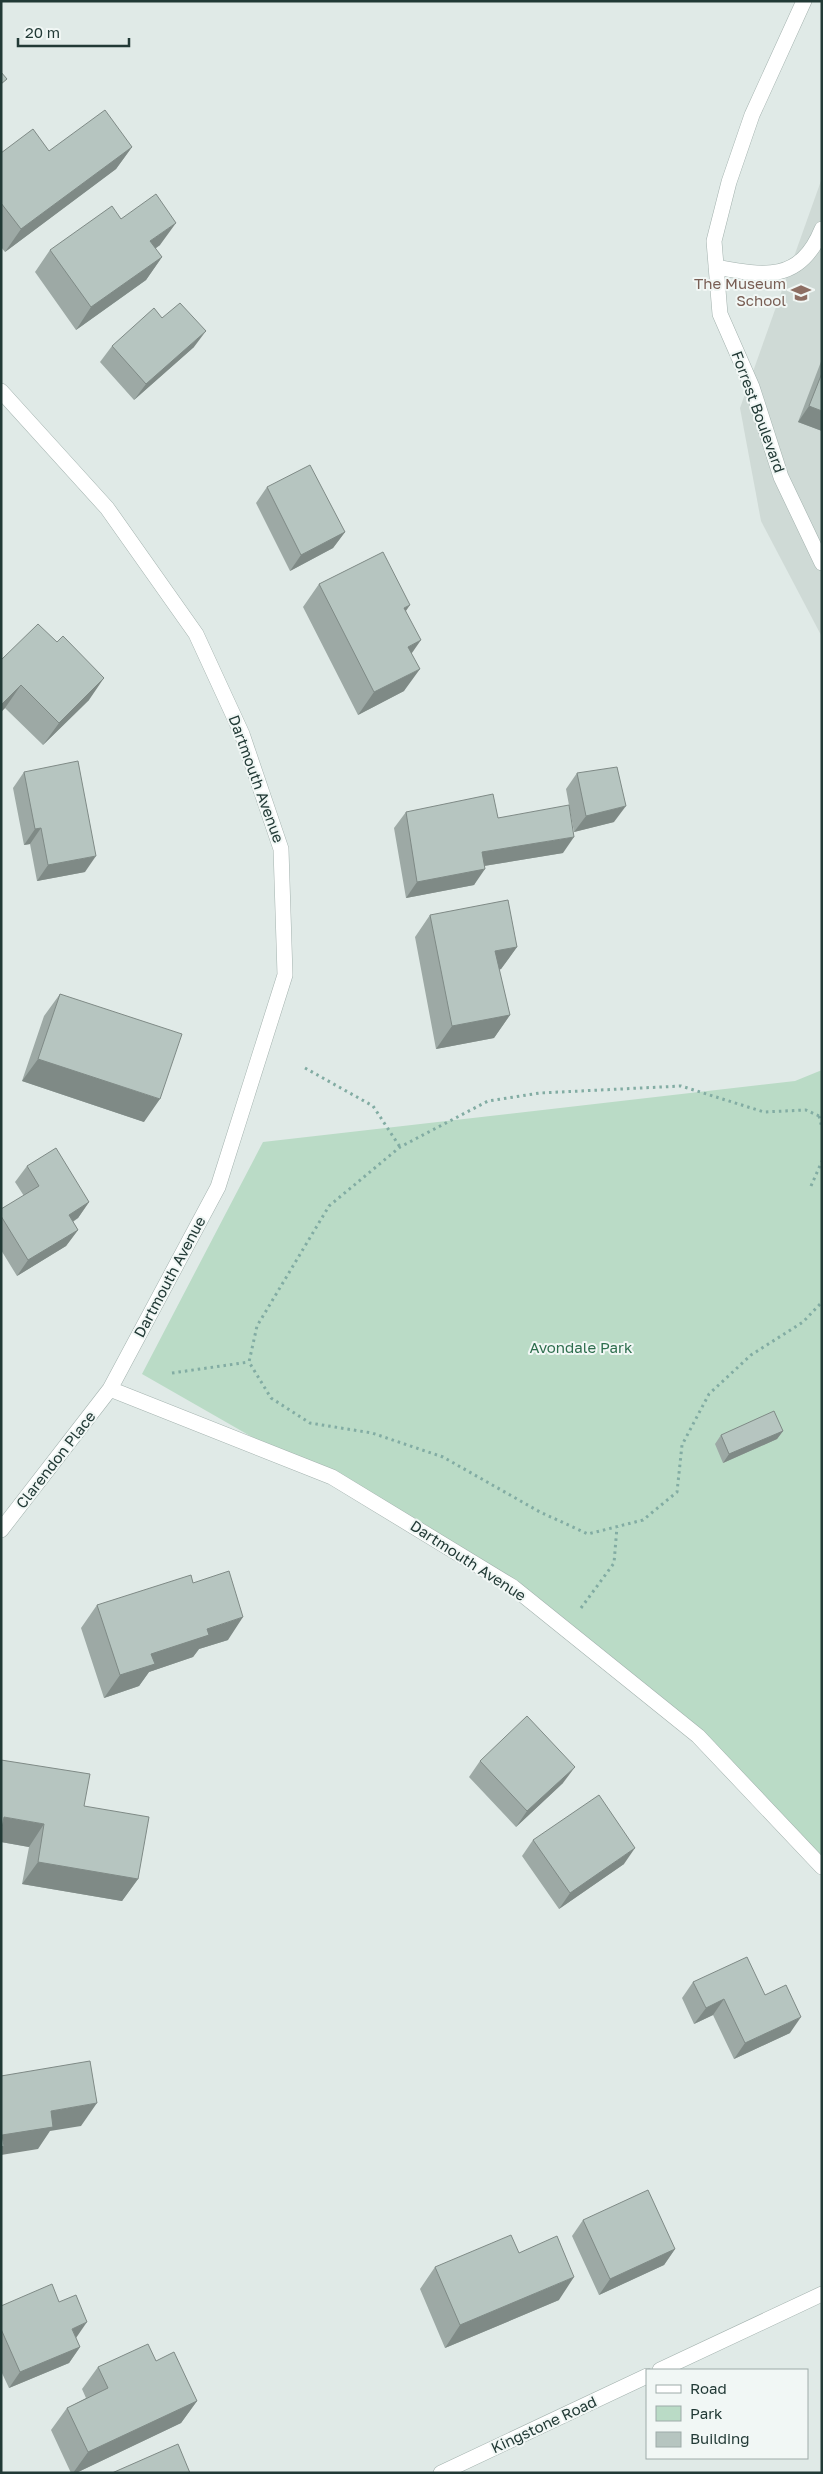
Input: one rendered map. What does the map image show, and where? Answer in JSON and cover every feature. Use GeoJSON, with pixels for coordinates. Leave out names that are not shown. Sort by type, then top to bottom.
{"type":"FeatureCollection","features":[{"type":"Feature","properties":{"kind":"street","name":"Forrest Boulevard"},"geometry":{"type":"LineString","coordinates":[[804,1],[752,116],[729,182],[714,241],[720,314],[752,387],[781,477],[822,563]]}},
{"type":"Feature","properties":{"kind":"street"},"geometry":{"type":"LineString","coordinates":[[716,267],[757,275],[776,274],[800,261],[815,245],[822,228]]}},
{"type":"Feature","properties":{"kind":"street","name":"Dartmouth Avenue"},"geometry":{"type":"LineString","coordinates":[[1,391],[107,508],[196,634],[242,734],[281,849],[285,975],[218,1187],[110,1389],[332,1477],[513,1587],[698,1736],[822,1866]]}},
{"type":"Feature","properties":{"kind":"street","name":"Clarendon Place"},"geometry":{"type":"LineString","coordinates":[[1,1530],[110,1389]]}},
{"type":"Feature","properties":{"kind":"street"},"geometry":{"type":"LineString","coordinates":[[662,2369],[822,2294]]}},
{"type":"Feature","properties":{"kind":"street","name":"Kingstone Road"},"geometry":{"type":"LineString","coordinates":[[441,2473],[646,2376]]}},
{"type":"Feature","properties":{"kind":"path"},"geometry":{"type":"LineString","coordinates":[[305,1068],[374,1106],[400,1147]]}},
{"type":"Feature","properties":{"kind":"path"},"geometry":{"type":"LineString","coordinates":[[822,1128],[820,1116],[806,1110],[764,1112],[681,1086],[540,1093],[488,1101],[400,1147],[329,1206],[257,1326],[249,1362],[271,1398],[310,1423],[372,1433],[444,1457],[540,1512],[588,1534],[643,1520],[677,1492],[682,1445],[710,1394],[751,1356],[803,1322],[822,1302]]}},
{"type":"Feature","properties":{"kind":"path"},"geometry":{"type":"LineString","coordinates":[[810,1186],[822,1161]]}},
{"type":"Feature","properties":{"kind":"path"},"geometry":{"type":"LineString","coordinates":[[172,1373],[249,1362]]}},
{"type":"Feature","properties":{"kind":"path"},"geometry":{"type":"LineString","coordinates":[[564,1629],[614,1562],[617,1527]]}},
{"type":"Feature","properties":{"kind":"shaded area","name":"The Museum School"},"geometry":{"type":"Polygon","coordinates":[[[822,178],[822,637],[761,521],[740,408],[822,178]]]}},
{"type":"Feature","properties":{"kind":"green space","name":"Avondale Park"},"geometry":{"type":"Polygon","coordinates":[[[822,1070],[822,1861],[544,1604],[142,1374],[263,1142],[795,1081],[822,1070]]]}},
{"type":"Feature","properties":{"kind":"building"},"geometry":{"type":"Polygon","coordinates":[[[1,72],[7,79],[1,84],[1,72]]]}},
{"type":"Feature","properties":{"kind":"building"},"geometry":{"type":"Polygon","coordinates":[[[105,110],[132,147],[21,229],[1,203],[1,153],[33,129],[49,151],[105,110]]]}},
{"type":"Feature","properties":{"kind":"building"},"geometry":{"type":"Polygon","coordinates":[[[156,194],[176,223],[150,241],[162,257],[91,307],[50,250],[112,206],[121,219],[156,194]]]}},
{"type":"Feature","properties":{"kind":"building"},"geometry":{"type":"Polygon","coordinates":[[[180,303],[206,331],[146,384],[112,346],[154,308],[162,318],[180,303]]]}},
{"type":"Feature","properties":{"kind":"building"},"geometry":{"type":"Polygon","coordinates":[[[822,373],[822,411],[809,406],[822,373]]]}},
{"type":"Feature","properties":{"kind":"building"},"geometry":{"type":"Polygon","coordinates":[[[310,465],[345,532],[301,555],[267,487],[310,465]]]}},
{"type":"Feature","properties":{"kind":"building"},"geometry":{"type":"Polygon","coordinates":[[[383,552],[410,605],[404,608],[421,640],[408,647],[420,669],[374,692],[319,584],[383,552]]]}},
{"type":"Feature","properties":{"kind":"building"},"geometry":{"type":"Polygon","coordinates":[[[38,624],[57,642],[63,636],[104,678],[59,723],[21,685],[1,705],[1,660],[38,624]]]}},
{"type":"Feature","properties":{"kind":"building"},"geometry":{"type":"Polygon","coordinates":[[[78,761],[96,856],[48,865],[41,828],[35,829],[24,772],[78,761]]]}},
{"type":"Feature","properties":{"kind":"building"},"geometry":{"type":"Polygon","coordinates":[[[617,767],[626,806],[586,816],[577,773],[617,767]]]}},
{"type":"Feature","properties":{"kind":"building"},"geometry":{"type":"Polygon","coordinates":[[[493,794],[498,818],[569,805],[574,837],[482,852],[485,869],[417,882],[406,812],[493,794]]]}},
{"type":"Feature","properties":{"kind":"building"},"geometry":{"type":"Polygon","coordinates":[[[508,900],[517,947],[495,951],[510,1015],[452,1026],[430,915],[508,900]]]}},
{"type":"Feature","properties":{"kind":"building"},"geometry":{"type":"Polygon","coordinates":[[[60,994],[182,1034],[160,1099],[38,1059],[60,994]]]}},
{"type":"Feature","properties":{"kind":"building"},"geometry":{"type":"Polygon","coordinates":[[[56,1148],[89,1202],[69,1215],[78,1230],[28,1260],[1,1216],[1,1209],[39,1186],[27,1166],[56,1148]]]}},
{"type":"Feature","properties":{"kind":"building"},"geometry":{"type":"Polygon","coordinates":[[[774,1411],[783,1431],[729,1454],[721,1435],[774,1411]]]}},
{"type":"Feature","properties":{"kind":"building"},"geometry":{"type":"Polygon","coordinates":[[[229,1571],[243,1617],[207,1629],[209,1635],[151,1654],[155,1664],[120,1675],[97,1605],[191,1575],[193,1583],[229,1571]]]}},
{"type":"Feature","properties":{"kind":"building"},"geometry":{"type":"Polygon","coordinates":[[[527,1716],[575,1767],[527,1811],[480,1761],[527,1716]]]}},
{"type":"Feature","properties":{"kind":"building"},"geometry":{"type":"Polygon","coordinates":[[[1,1760],[90,1774],[84,1806],[149,1817],[138,1879],[38,1862],[44,1824],[4,1817],[1,1834],[1,1760]]]}},
{"type":"Feature","properties":{"kind":"building"},"geometry":{"type":"Polygon","coordinates":[[[599,1795],[635,1848],[570,1893],[533,1840],[599,1795]]]}},
{"type":"Feature","properties":{"kind":"building"},"geometry":{"type":"Polygon","coordinates":[[[747,1957],[765,1995],[786,1985],[801,2017],[745,2043],[724,1999],[706,2008],[693,1982],[747,1957]]]}},
{"type":"Feature","properties":{"kind":"building"},"geometry":{"type":"Polygon","coordinates":[[[90,2061],[97,2103],[51,2111],[53,2127],[2,2135],[4,2146],[1,2147],[1,2076],[90,2061]]]}},
{"type":"Feature","properties":{"kind":"building"},"geometry":{"type":"Polygon","coordinates":[[[648,2190],[675,2249],[610,2279],[583,2220],[648,2190]]]}},
{"type":"Feature","properties":{"kind":"building"},"geometry":{"type":"Polygon","coordinates":[[[511,2235],[519,2253],[557,2236],[574,2277],[460,2325],[435,2267],[511,2235]]]}},
{"type":"Feature","properties":{"kind":"building"},"geometry":{"type":"Polygon","coordinates":[[[52,2284],[59,2302],[76,2295],[87,2322],[72,2329],[80,2347],[20,2372],[1,2329],[1,2306],[52,2284]]]}},
{"type":"Feature","properties":{"kind":"building"},"geometry":{"type":"Polygon","coordinates":[[[148,2344],[156,2361],[174,2352],[197,2401],[88,2452],[67,2408],[108,2388],[98,2367],[148,2344]]]}},
{"type":"Feature","properties":{"kind":"building"},"geometry":{"type":"Polygon","coordinates":[[[178,2444],[190,2473],[112,2473],[178,2444]]]}},
{"type":"Feature","properties":{"kind":"place","name":"The Museum School"},"geometry":{"type":"Point","coordinates":[801,293]}}]}
